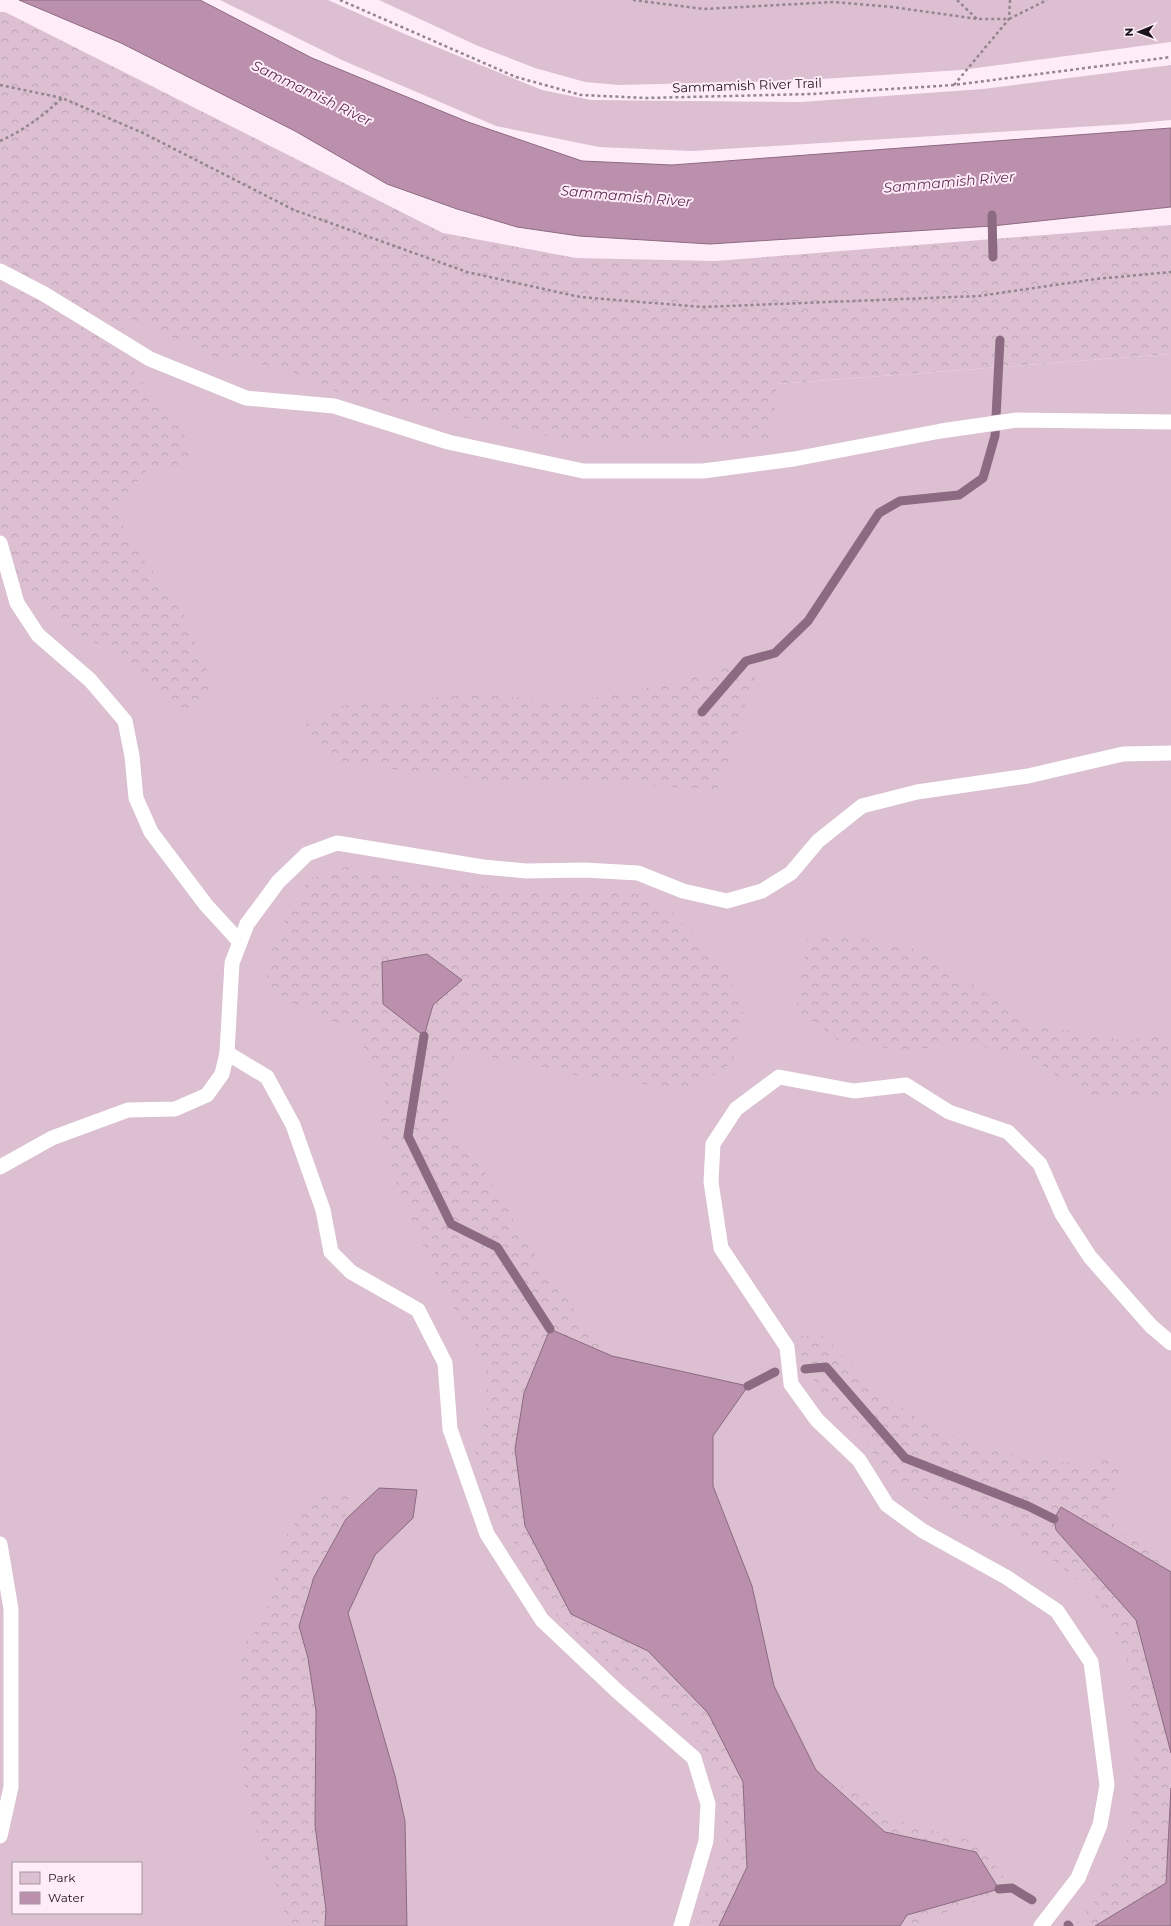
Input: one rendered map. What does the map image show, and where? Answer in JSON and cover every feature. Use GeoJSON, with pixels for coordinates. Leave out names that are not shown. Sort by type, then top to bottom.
{"type":"FeatureCollection","features":[{"type":"Feature","properties":{"kind":"lane"},"geometry":{"type":"LineString","coordinates":[[0,271],[44,294],[150,359],[246,398],[334,406],[448,442],[583,471],[703,471],[794,459],[941,431],[1016,420],[1171,422]]}},
{"type":"Feature","properties":{"kind":"lane"},"geometry":{"type":"LineString","coordinates":[[0,543],[17,603],[38,635],[90,680],[125,721],[132,756],[136,798],[150,832],[206,905],[240,942]]}},
{"type":"Feature","properties":{"kind":"lane"},"geometry":{"type":"LineString","coordinates":[[0,1167],[52,1138],[128,1110],[175,1109],[207,1095],[222,1074],[226,1053],[232,963],[247,924],[278,882],[307,854],[337,843],[483,867],[526,871],[584,870],[638,873],[682,891],[727,901],[762,892],[791,873],[818,842],[862,806],[917,792],[1028,776],[1123,754],[1171,753]]}},
{"type":"Feature","properties":{"kind":"lane"},"geometry":{"type":"LineString","coordinates":[[226,1053],[267,1077],[286,1111],[293,1125],[323,1210],[331,1252],[351,1272],[418,1310],[445,1363],[450,1429],[487,1534],[542,1620],[617,1691],[694,1758],[708,1804],[706,1841],[682,1926]]}},
{"type":"Feature","properties":{"kind":"lane"},"geometry":{"type":"LineString","coordinates":[[1041,1926],[1078,1878],[1100,1825],[1107,1785],[1091,1662],[1057,1611],[1006,1577],[923,1531],[887,1505],[859,1460],[817,1420],[791,1384],[787,1347],[721,1248],[711,1182],[713,1144],[736,1109],[779,1077],[854,1090],[906,1085],[949,1112],[1008,1132],[1040,1164],[1062,1214],[1090,1257],[1151,1326],[1171,1343]]}},
{"type":"Feature","properties":{"kind":"lane"},"geometry":{"type":"LineString","coordinates":[[0,1544],[11,1609],[11,1787],[0,1836]]}},
{"type":"Feature","properties":{"kind":"path","name":"Sammamish River Trail"},"geometry":{"type":"LineString","coordinates":[[340,0],[516,77],[581,95],[646,98],[812,94],[954,85],[1171,57]]}},
{"type":"Feature","properties":{"kind":"path"},"geometry":{"type":"LineString","coordinates":[[633,0],[704,9],[834,2],[892,7],[978,19],[1008,19]]}},
{"type":"Feature","properties":{"kind":"path"},"geometry":{"type":"LineString","coordinates":[[957,0],[978,19]]}},
{"type":"Feature","properties":{"kind":"path"},"geometry":{"type":"LineString","coordinates":[[1008,19],[1010,0]]}},
{"type":"Feature","properties":{"kind":"path"},"geometry":{"type":"LineString","coordinates":[[954,85],[1008,19],[1047,0]]}},
{"type":"Feature","properties":{"kind":"path"},"geometry":{"type":"LineString","coordinates":[[0,85],[62,98],[143,133],[294,210],[467,272],[580,297],[702,307],[979,296],[1096,279],[1171,272]]}},
{"type":"Feature","properties":{"kind":"path"},"geometry":{"type":"LineString","coordinates":[[0,141],[18,132],[44,115],[62,98]]}},
{"type":"Feature","properties":{"kind":"green space"},"geometry":{"type":"Polygon","coordinates":[[[220,0],[328,0],[407,35],[542,90],[591,100],[801,102],[983,89],[1171,65],[1171,120],[1128,124],[692,151],[599,147],[496,126],[344,61],[220,0]]]}},
{"type":"Feature","properties":{"kind":"green space"},"geometry":{"type":"Polygon","coordinates":[[[379,0],[1171,0],[1171,42],[961,70],[790,81],[618,85],[585,82],[535,68],[478,46],[379,0]]]}},
{"type":"Feature","properties":{"kind":"green space"},"geometry":{"type":"Polygon","coordinates":[[[0,12],[5,12],[443,233],[576,258],[715,261],[1171,225],[1171,354],[777,384],[771,438],[704,444],[579,443],[408,405],[340,393],[283,368],[214,357],[125,316],[118,352],[191,443],[186,471],[146,471],[114,509],[137,551],[182,609],[214,688],[189,713],[118,654],[57,624],[0,570],[0,12]]]}},
{"type":"Feature","properties":{"kind":"green space"},"geometry":{"type":"Polygon","coordinates":[[[0,189],[777,384],[1171,354],[1171,1926],[0,1926],[0,189]]]}},
{"type":"Feature","properties":{"kind":"green space"},"geometry":{"type":"Polygon","coordinates":[[[720,668],[757,674],[747,698],[733,749],[717,789],[625,785],[548,785],[435,775],[345,763],[300,728],[331,707],[392,700],[476,695],[579,701],[658,686],[720,668]]]}},
{"type":"Feature","properties":{"kind":"green space"},"geometry":{"type":"Polygon","coordinates":[[[345,867],[408,878],[474,884],[518,892],[592,890],[632,892],[671,912],[723,961],[743,1013],[732,1063],[689,1090],[568,1074],[519,1061],[454,1053],[447,1127],[481,1165],[539,1261],[594,1337],[612,1356],[748,1386],[713,1436],[713,1486],[752,1586],[774,1686],[815,1770],[906,1823],[979,1843],[1012,1888],[919,1923],[917,1926],[696,1926],[701,1904],[727,1847],[720,1772],[677,1714],[617,1670],[558,1617],[490,1501],[474,1450],[487,1415],[486,1363],[442,1289],[398,1188],[378,1123],[389,1091],[356,1034],[311,1010],[267,994],[266,964],[287,915],[309,879],[345,867]]]}},
{"type":"Feature","properties":{"kind":"green space"},"geometry":{"type":"Polygon","coordinates":[[[808,937],[853,937],[915,949],[967,980],[1028,1023],[1125,1041],[1171,1032],[1171,1096],[1087,1097],[1034,1060],[969,1043],[911,1050],[843,1044],[796,1009],[808,937]]]}},
{"type":"Feature","properties":{"kind":"green space"},"geometry":{"type":"Polygon","coordinates":[[[793,1336],[823,1336],[880,1391],[930,1428],[978,1445],[1034,1459],[1086,1464],[1112,1456],[1124,1479],[1106,1499],[1116,1532],[1171,1559],[1171,1926],[1074,1926],[1120,1872],[1132,1817],[1135,1743],[1126,1655],[1092,1590],[1019,1536],[958,1515],[915,1493],[884,1471],[861,1434],[822,1399],[793,1336]]]}},
{"type":"Feature","properties":{"kind":"green space"},"geometry":{"type":"Polygon","coordinates":[[[321,1486],[348,1497],[346,1519],[314,1577],[299,1626],[316,1711],[315,1825],[326,1910],[325,1926],[284,1926],[284,1905],[265,1857],[244,1790],[240,1648],[263,1622],[286,1536],[321,1486]]]}},
{"type":"Feature","properties":{"kind":"water","name":"Sammamish River"},"geometry":{"type":"Polygon","coordinates":[[[19,0],[200,0],[312,58],[468,122],[582,161],[672,165],[1171,128],[1171,207],[992,226],[710,244],[579,236],[517,227],[457,209],[387,184],[295,131],[121,43],[19,0]]]}},
{"type":"Feature","properties":{"kind":"water"},"geometry":{"type":"Polygon","coordinates":[[[427,954],[462,980],[433,1005],[424,1036],[383,1004],[382,962],[427,954]]]}},
{"type":"Feature","properties":{"kind":"water"},"geometry":{"type":"Polygon","coordinates":[[[550,1329],[612,1356],[748,1386],[713,1436],[713,1486],[752,1586],[774,1686],[816,1770],[885,1832],[976,1852],[999,1889],[907,1915],[900,1926],[719,1926],[747,1867],[743,1782],[708,1713],[648,1651],[571,1614],[525,1526],[515,1449],[524,1393],[550,1329]]]}},
{"type":"Feature","properties":{"kind":"water"},"geometry":{"type":"Polygon","coordinates":[[[379,1488],[417,1490],[413,1518],[375,1555],[348,1613],[395,1776],[405,1821],[407,1926],[325,1926],[326,1910],[315,1825],[316,1711],[308,1658],[299,1626],[314,1577],[346,1519],[379,1488]]]}},
{"type":"Feature","properties":{"kind":"water"},"geometry":{"type":"Polygon","coordinates":[[[1061,1507],[1171,1572],[1171,1753],[1136,1620],[1056,1530],[1054,1519],[1061,1507]]]}},
{"type":"Feature","properties":{"kind":"water"},"geometry":{"type":"Polygon","coordinates":[[[1171,1788],[1171,1926],[1095,1926],[1166,1883],[1171,1788]]]}},
{"type":"Feature","properties":{"kind":"waterway"},"geometry":{"type":"LineString","coordinates":[[992,215],[993,257]]}},
{"type":"Feature","properties":{"kind":"waterway"},"geometry":{"type":"LineString","coordinates":[[702,712],[746,661],[775,653],[808,621],[879,513],[900,501],[959,495],[983,478],[995,436],[1000,340]]}},
{"type":"Feature","properties":{"kind":"waterway"},"geometry":{"type":"LineString","coordinates":[[424,1036],[408,1136],[451,1224],[497,1247],[550,1329]]}},
{"type":"Feature","properties":{"kind":"waterway"},"geometry":{"type":"LineString","coordinates":[[805,1369],[826,1367],[905,1458],[1028,1506],[1054,1519]]}},
{"type":"Feature","properties":{"kind":"waterway"},"geometry":{"type":"LineString","coordinates":[[748,1386],[775,1372]]}},
{"type":"Feature","properties":{"kind":"waterway"},"geometry":{"type":"LineString","coordinates":[[999,1889],[1012,1888],[1032,1900]]}}]}
